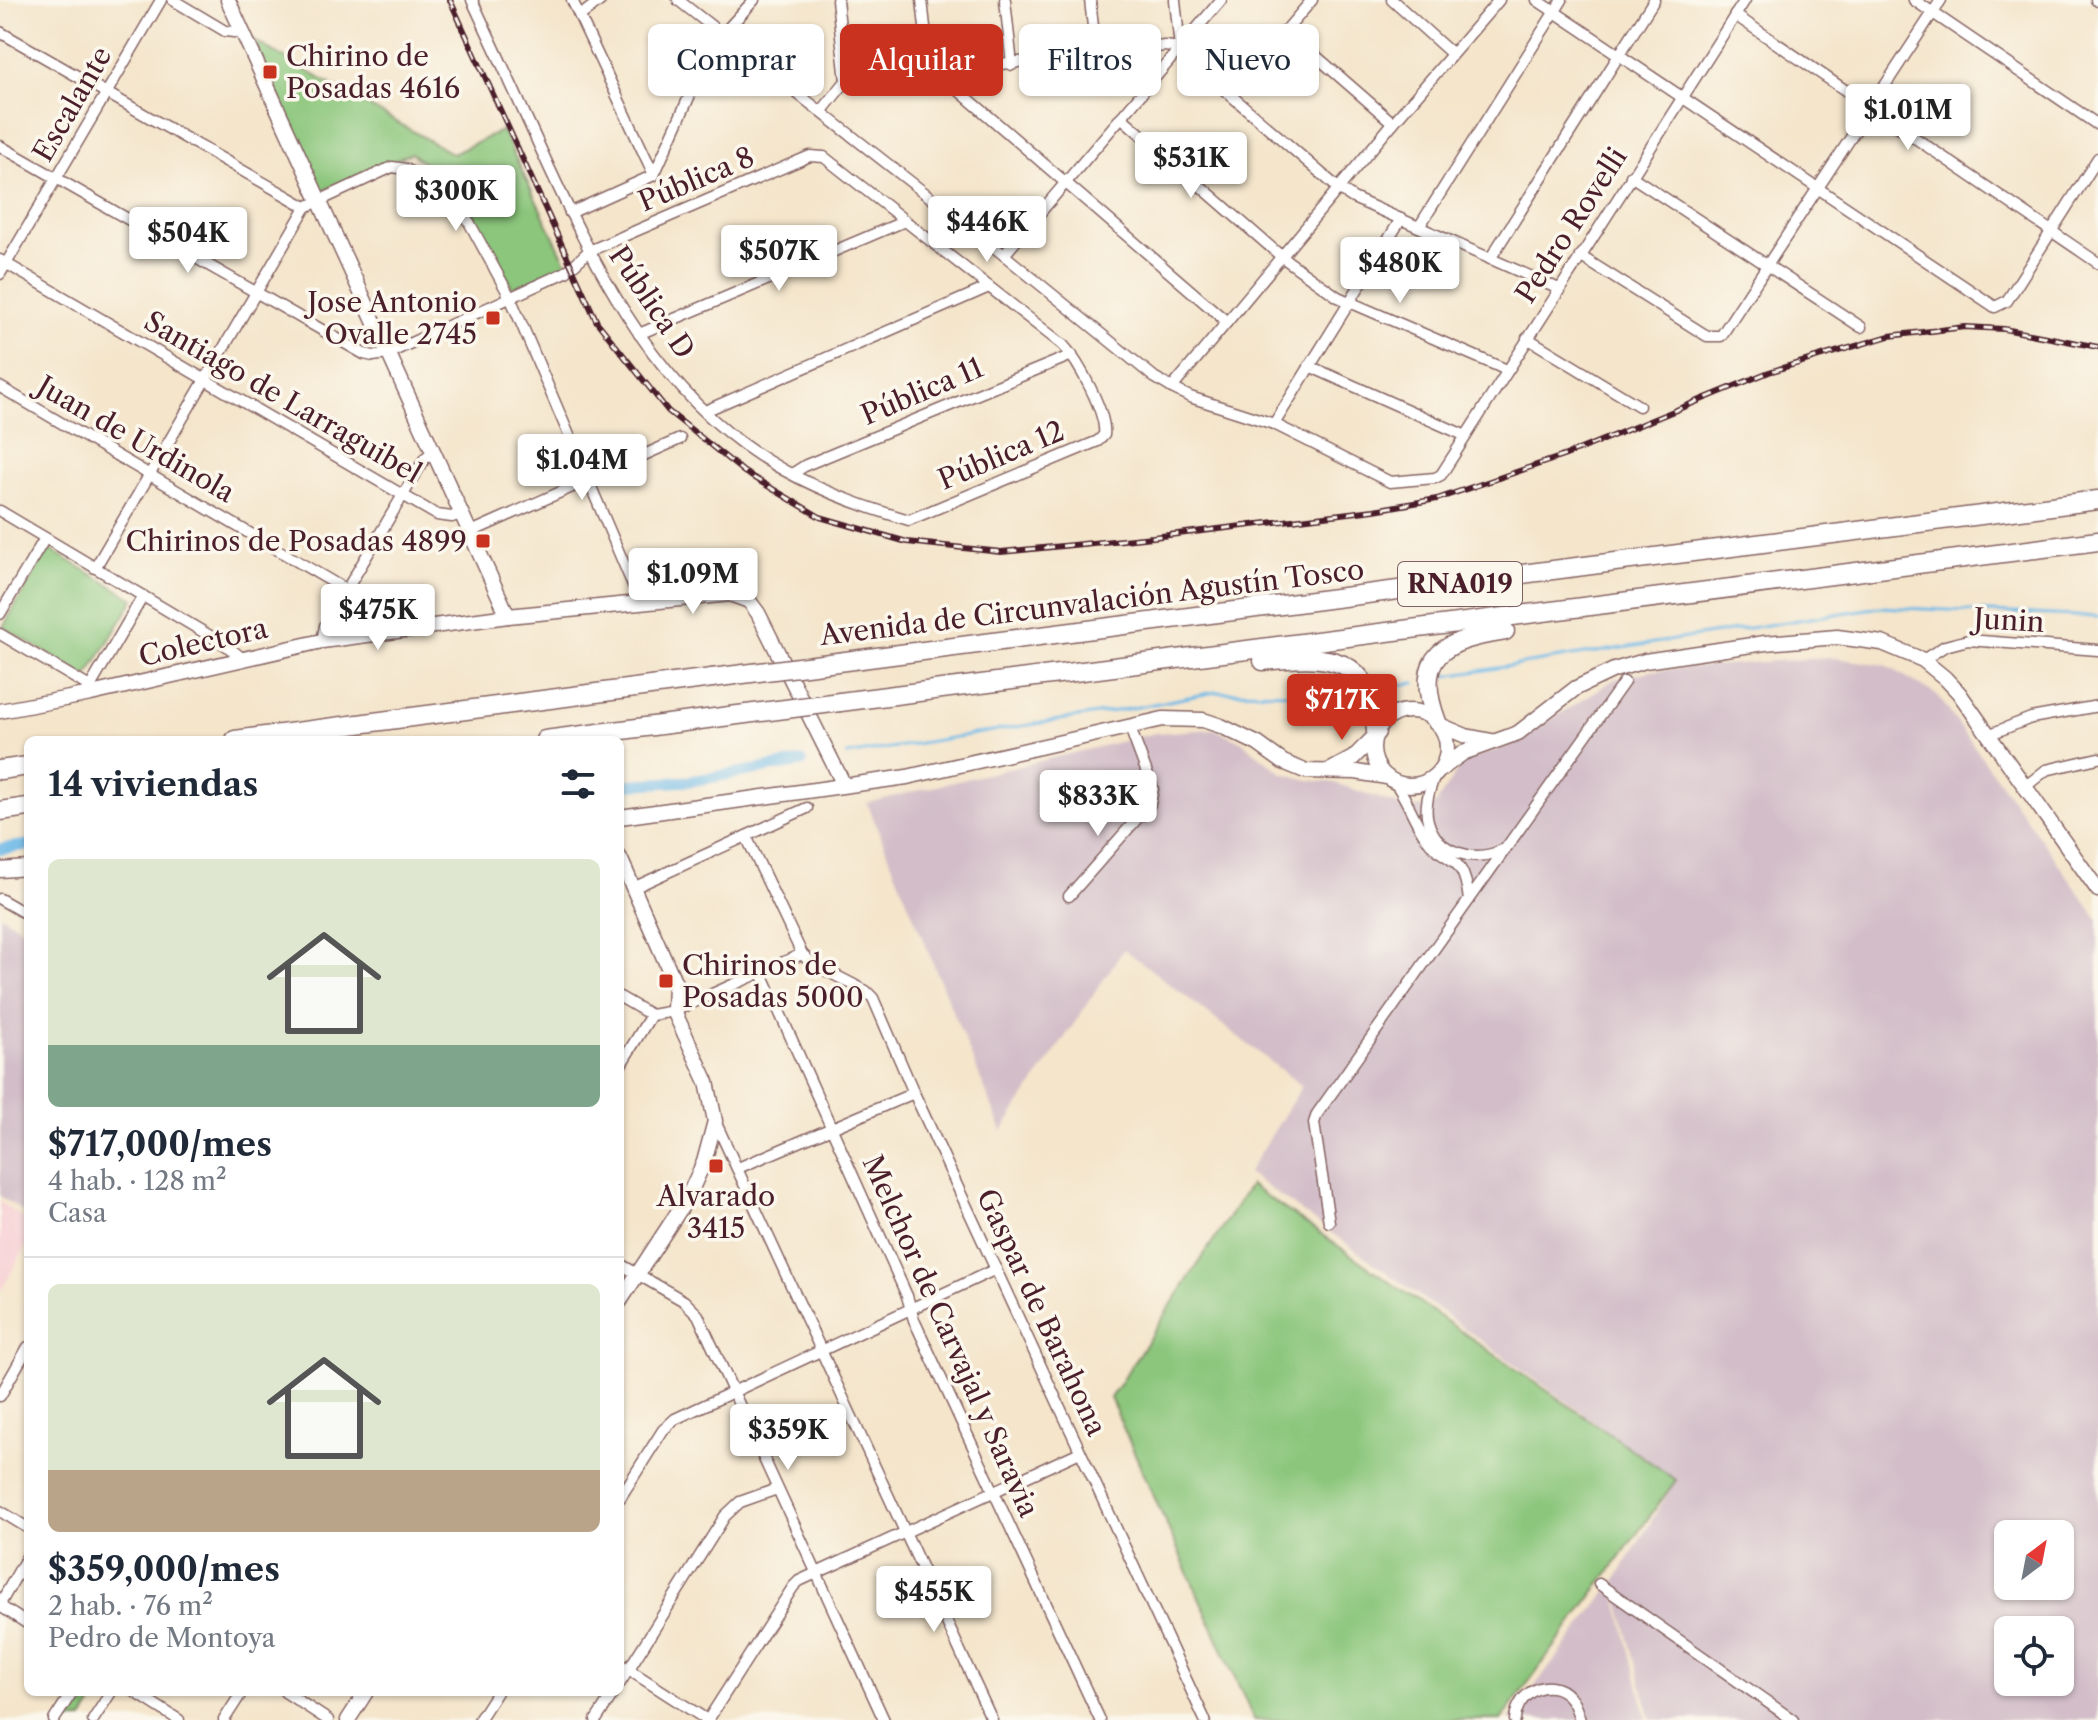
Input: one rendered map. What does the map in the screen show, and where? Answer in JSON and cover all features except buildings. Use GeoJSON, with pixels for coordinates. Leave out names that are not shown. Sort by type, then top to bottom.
{"type":"FeatureCollection","features":[{"type":"Feature","properties":{"kind":"highway"},"geometry":{"type":"LineString","coordinates":[[1838,534],[1910,514],[2098,489]]}},
{"type":"Feature","properties":{"kind":"highway","name":"Avenida de Circunvalación Agustín Tosco"},"geometry":{"type":"LineString","coordinates":[[266,736],[2098,500]]}},
{"type":"Feature","properties":{"kind":"highway","name":"RNA019"},"geometry":{"type":"LineString","coordinates":[[576,736],[2098,541]]}},
{"type":"Feature","properties":{"kind":"highway"},"geometry":{"type":"LineString","coordinates":[[1927,563],[2022,562],[2098,552]]}},
{"type":"Feature","properties":{"kind":"highway"},"geometry":{"type":"LineString","coordinates":[[1438,724],[1429,699],[1430,671],[1442,652],[1462,639],[1799,591],[1878,570]]}},
{"type":"Feature","properties":{"kind":"highway"},"geometry":{"type":"LineString","coordinates":[[1109,668],[1178,671],[1296,658],[1336,663],[1351,670],[1370,690],[1375,707],[1375,734]]}},
{"type":"Feature","properties":{"kind":"highway"},"geometry":{"type":"LineString","coordinates":[[0,770],[24,767]]}},
{"type":"Feature","properties":{"kind":"highway"},"geometry":{"type":"LineString","coordinates":[[0,811],[24,808]]}},
{"type":"Feature","properties":{"kind":"main road"},"geometry":{"type":"LineString","coordinates":[[228,0],[313,204],[387,354],[508,616]]}},
{"type":"Feature","properties":{"kind":"main road","name":"Colectora"},"geometry":{"type":"LineString","coordinates":[[0,711],[322,641],[508,616],[730,594],[749,601],[758,613],[844,785]]}},
{"type":"Feature","properties":{"kind":"main road"},"geometry":{"type":"LineString","coordinates":[[624,816],[907,777],[1163,719],[1203,720],[1236,732],[1294,768],[1356,772],[1414,785],[1437,774],[1463,753],[1518,733],[1549,706],[1588,681],[1614,670],[1645,661],[1765,643],[1837,637],[1882,643],[1923,660],[1952,685],[2096,882]]}},
{"type":"Feature","properties":{"kind":"main road"},"geometry":{"type":"LineString","coordinates":[[1327,772],[1353,758],[1388,717],[1405,711],[1422,712],[1438,724],[1466,736],[1496,741]]}},
{"type":"Feature","properties":{"kind":"main road"},"geometry":{"type":"LineString","coordinates":[[1437,774],[1444,763],[1447,746],[1438,724]]}},
{"type":"Feature","properties":{"kind":"main road"},"geometry":{"type":"LineString","coordinates":[[1375,734],[1374,756],[1390,779]]}},
{"type":"Feature","properties":{"kind":"main road"},"geometry":{"type":"LineString","coordinates":[[624,867],[675,983],[674,1011],[707,1082],[715,1121],[704,1162],[688,1197],[624,1295]]}},
{"type":"Feature","properties":{"kind":"main road"},"geometry":{"type":"LineString","coordinates":[[0,870],[24,868]]}},
{"type":"Feature","properties":{"kind":"main road"},"geometry":{"type":"LineString","coordinates":[[348,1720],[363,1696]]}},
{"type":"Feature","properties":{"kind":"street","name":"Escalante"},"geometry":{"type":"LineString","coordinates":[[2,266],[161,0]]}},
{"type":"Feature","properties":{"kind":"street"},"geometry":{"type":"LineString","coordinates":[[173,0],[225,31],[243,33]]}},
{"type":"Feature","properties":{"kind":"street","name":"Pública D"},"geometry":{"type":"LineString","coordinates":[[472,0],[589,251],[657,358],[705,411],[742,444],[792,474],[909,520]]}},
{"type":"Feature","properties":{"kind":"street"},"geometry":{"type":"LineString","coordinates":[[572,0],[654,175]]}},
{"type":"Feature","properties":{"kind":"street"},"geometry":{"type":"LineString","coordinates":[[580,16],[601,0]]}},
{"type":"Feature","properties":{"kind":"street"},"geometry":{"type":"LineString","coordinates":[[678,0],[708,24]]}},
{"type":"Feature","properties":{"kind":"street"},"geometry":{"type":"LineString","coordinates":[[731,24],[754,0]]}},
{"type":"Feature","properties":{"kind":"street"},"geometry":{"type":"LineString","coordinates":[[837,0],[840,27]]}},
{"type":"Feature","properties":{"kind":"street"},"geometry":{"type":"LineString","coordinates":[[922,0],[926,24]]}},
{"type":"Feature","properties":{"kind":"street"},"geometry":{"type":"LineString","coordinates":[[1005,0],[1012,65]]}},
{"type":"Feature","properties":{"kind":"street"},"geometry":{"type":"LineString","coordinates":[[1090,0],[1093,24]]}},
{"type":"Feature","properties":{"kind":"street"},"geometry":{"type":"LineString","coordinates":[[1175,0],[1178,24]]}},
{"type":"Feature","properties":{"kind":"street"},"geometry":{"type":"LineString","coordinates":[[1200,24],[1221,0]]}},
{"type":"Feature","properties":{"kind":"street"},"geometry":{"type":"LineString","coordinates":[[1291,24],[1312,0]]}},
{"type":"Feature","properties":{"kind":"street"},"geometry":{"type":"LineString","coordinates":[[1392,0],[1452,54]]}},
{"type":"Feature","properties":{"kind":"street"},"geometry":{"type":"LineString","coordinates":[[1172,388],[1499,0]]}},
{"type":"Feature","properties":{"kind":"street"},"geometry":{"type":"LineString","coordinates":[[1537,0],[1819,186],[1995,307],[2007,301],[2098,158]]}},
{"type":"Feature","properties":{"kind":"street"},"geometry":{"type":"LineString","coordinates":[[1419,227],[1562,0]]}},
{"type":"Feature","properties":{"kind":"street"},"geometry":{"type":"LineString","coordinates":[[1490,259],[1654,0]]}},
{"type":"Feature","properties":{"kind":"street","name":"Pedro Rovelli"},"geometry":{"type":"LineString","coordinates":[[1274,424],[1390,482],[1439,477],[1745,0]]}},
{"type":"Feature","properties":{"kind":"street"},"geometry":{"type":"LineString","coordinates":[[1914,0],[2098,125]]}},
{"type":"Feature","properties":{"kind":"street"},"geometry":{"type":"LineString","coordinates":[[1580,256],[1712,338],[1721,336],[1941,0]]}},
{"type":"Feature","properties":{"kind":"street"},"geometry":{"type":"LineString","coordinates":[[1735,15],[2098,263]]}},
{"type":"Feature","properties":{"kind":"street"},"geometry":{"type":"LineString","coordinates":[[0,32],[105,94],[313,204]]}},
{"type":"Feature","properties":{"kind":"street"},"geometry":{"type":"LineString","coordinates":[[1004,255],[1177,52]]}},
{"type":"Feature","properties":{"kind":"street"},"geometry":{"type":"LineString","coordinates":[[1319,59],[1393,123]]}},
{"type":"Feature","properties":{"kind":"street"},"geometry":{"type":"LineString","coordinates":[[1003,66],[1019,64]]}},
{"type":"Feature","properties":{"kind":"street"},"geometry":{"type":"LineString","coordinates":[[821,112],[840,88]]}},
{"type":"Feature","properties":{"kind":"street"},"geometry":{"type":"LineString","coordinates":[[570,213],[654,175],[690,96]]}},
{"type":"Feature","properties":{"kind":"street"},"geometry":{"type":"LineString","coordinates":[[800,96],[1154,377],[1202,402],[1274,424],[1401,219]]}},
{"type":"Feature","properties":{"kind":"street"},"geometry":{"type":"LineString","coordinates":[[965,96],[1227,322]]}},
{"type":"Feature","properties":{"kind":"street"},"geometry":{"type":"LineString","coordinates":[[1232,96],[1338,188],[1559,289]]}},
{"type":"Feature","properties":{"kind":"street"},"geometry":{"type":"LineString","coordinates":[[1121,117],[1282,257],[1350,302],[1507,370]]}},
{"type":"Feature","properties":{"kind":"street"},"geometry":{"type":"LineString","coordinates":[[0,146],[364,354],[387,354]]}},
{"type":"Feature","properties":{"kind":"street","name":"Pública 8"},"geometry":{"type":"LineString","coordinates":[[387,354],[566,272],[589,251],[810,156],[824,157],[905,221]]}},
{"type":"Feature","properties":{"kind":"street"},"geometry":{"type":"LineString","coordinates":[[95,568],[255,293],[313,204],[392,167],[406,169],[465,216],[510,297],[641,604]]}},
{"type":"Feature","properties":{"kind":"street"},"geometry":{"type":"LineString","coordinates":[[1631,176],[1861,327]]}},
{"type":"Feature","properties":{"kind":"street"},"geometry":{"type":"LineString","coordinates":[[639,334],[905,221],[1050,333],[1072,355]]}},
{"type":"Feature","properties":{"kind":"street","name":"Santiago de Larraguibel"},"geometry":{"type":"LineString","coordinates":[[2,266],[443,517],[462,513]]}},
{"type":"Feature","properties":{"kind":"street"},"geometry":{"type":"LineString","coordinates":[[705,411],[989,287]]}},
{"type":"Feature","properties":{"kind":"street"},"geometry":{"type":"LineString","coordinates":[[1527,338],[1639,406]]}},
{"type":"Feature","properties":{"kind":"street","name":"Pública 12"},"geometry":{"type":"LineString","coordinates":[[909,520],[1098,441],[1105,429],[1072,355]]}},
{"type":"Feature","properties":{"kind":"street","name":"Pública 11"},"geometry":{"type":"LineString","coordinates":[[792,474],[806,465],[1072,355]]}},
{"type":"Feature","properties":{"kind":"street"},"geometry":{"type":"LineString","coordinates":[[1309,366],[1466,436]]}},
{"type":"Feature","properties":{"kind":"street","name":"Juan de Urdinola"},"geometry":{"type":"LineString","coordinates":[[0,387],[413,629]]}},
{"type":"Feature","properties":{"kind":"street"},"geometry":{"type":"LineString","coordinates":[[471,532],[680,439]]}},
{"type":"Feature","properties":{"kind":"street"},"geometry":{"type":"LineString","coordinates":[[322,641],[325,626],[346,590],[425,458],[433,452]]}},
{"type":"Feature","properties":{"kind":"street"},"geometry":{"type":"LineString","coordinates":[[0,511],[227,646],[243,659]]}},
{"type":"Feature","properties":{"kind":"street"},"geometry":{"type":"LineString","coordinates":[[0,614],[45,538]]}},
{"type":"Feature","properties":{"kind":"street"},"geometry":{"type":"LineString","coordinates":[[0,634],[90,691],[143,596]]}},
{"type":"Feature","properties":{"kind":"street","name":"Junin"},"geometry":{"type":"LineString","coordinates":[[1923,660],[1945,646],[1968,640],[2098,650]]}},
{"type":"Feature","properties":{"kind":"street"},"geometry":{"type":"LineString","coordinates":[[1329,1222],[1314,1123],[1317,1114],[1624,682]]}},
{"type":"Feature","properties":{"kind":"street"},"geometry":{"type":"LineString","coordinates":[[1988,735],[2022,720],[2098,706]]}},
{"type":"Feature","properties":{"kind":"street"},"geometry":{"type":"LineString","coordinates":[[1069,896],[1153,797],[1153,789],[1129,725]]}},
{"type":"Feature","properties":{"kind":"street"},"geometry":{"type":"LineString","coordinates":[[2026,786],[2046,770],[2098,758]]}},
{"type":"Feature","properties":{"kind":"street"},"geometry":{"type":"LineString","coordinates":[[1437,774],[1428,800],[1428,820],[1441,841],[1457,853],[1473,857],[1482,858],[1504,849]]}},
{"type":"Feature","properties":{"kind":"street"},"geometry":{"type":"LineString","coordinates":[[1390,779],[1409,804],[1424,835],[1463,871],[1469,900]]}},
{"type":"Feature","properties":{"kind":"street"},"geometry":{"type":"LineString","coordinates":[[633,888],[807,808]]}},
{"type":"Feature","properties":{"kind":"street"},"geometry":{"type":"LineString","coordinates":[[624,999],[651,1015],[674,1011],[802,954],[746,836]]}},
{"type":"Feature","properties":{"kind":"street"},"geometry":{"type":"LineString","coordinates":[[0,899],[24,913]]}},
{"type":"Feature","properties":{"kind":"street","name":"Gaspar de Barahona"},"geometry":{"type":"LineString","coordinates":[[802,954],[813,964],[866,991],[873,998],[914,1093],[1205,1720]]}},
{"type":"Feature","properties":{"kind":"street","name":"Melchor de Carvajal y Saravia"},"geometry":{"type":"LineString","coordinates":[[761,971],[910,1308],[1100,1720]]}},
{"type":"Feature","properties":{"kind":"street"},"geometry":{"type":"LineString","coordinates":[[624,1059],[651,1015]]}},
{"type":"Feature","properties":{"kind":"street"},"geometry":{"type":"LineString","coordinates":[[738,1168],[914,1093]]}},
{"type":"Feature","properties":{"kind":"street"},"geometry":{"type":"LineString","coordinates":[[715,1121],[992,1720]]}},
{"type":"Feature","properties":{"kind":"street"},"geometry":{"type":"LineString","coordinates":[[624,1266],[692,1307],[734,1391],[884,1720]]}},
{"type":"Feature","properties":{"kind":"street"},"geometry":{"type":"LineString","coordinates":[[624,1492],[668,1425],[996,1269]]}},
{"type":"Feature","properties":{"kind":"street"},"geometry":{"type":"LineString","coordinates":[[0,1396],[24,1354]]}},
{"type":"Feature","properties":{"kind":"street"},"geometry":{"type":"LineString","coordinates":[[777,1489],[740,1502],[725,1516],[624,1666],[708,1720],[793,1587],[815,1573],[996,1493],[1080,1452]]}},
{"type":"Feature","properties":{"kind":"street"},"geometry":{"type":"LineString","coordinates":[[0,1511],[24,1526]]}},
{"type":"Feature","properties":{"kind":"street"},"geometry":{"type":"LineString","coordinates":[[24,1562],[0,1605],[24,1621]]}},
{"type":"Feature","properties":{"kind":"street"},"geometry":{"type":"LineString","coordinates":[[1599,1584],[1793,1720]]}},
{"type":"Feature","properties":{"kind":"street"},"geometry":{"type":"LineString","coordinates":[[1515,1720],[1519,1702],[1528,1692],[1538,1687],[1554,1687],[1574,1702],[1580,1720]]}},
{"type":"Feature","properties":{"kind":"street"},"geometry":{"type":"LineString","coordinates":[[54,1720],[69,1696]]}},
{"type":"Feature","properties":{"kind":"street"},"geometry":{"type":"LineString","coordinates":[[93,1720],[108,1696]]}},
{"type":"Feature","properties":{"kind":"street"},"geometry":{"type":"LineString","coordinates":[[141,1696],[179,1720]]}},
{"type":"Feature","properties":{"kind":"street"},"geometry":{"type":"LineString","coordinates":[[224,1720],[239,1696]]}},
{"type":"Feature","properties":{"kind":"street"},"geometry":{"type":"LineString","coordinates":[[291,1696],[328,1720]]}},
{"type":"Feature","properties":{"kind":"street"},"geometry":{"type":"LineString","coordinates":[[479,1720],[494,1696]]}},
{"type":"Feature","properties":{"kind":"street"},"geometry":{"type":"LineString","coordinates":[[596,1720],[611,1696]]}},
{"type":"Feature","properties":{"kind":"shaded area"},"geometry":{"type":"Polygon","coordinates":[[[1828,657],[1886,665],[1938,696],[2098,919],[2098,1720],[1651,1720],[1614,1583],[1676,1480],[1248,1173],[1302,1086],[1124,949],[1002,1131],[867,803],[1156,733],[1214,729],[1241,741],[1282,773],[1335,783],[1410,809],[1436,804],[1463,761],[1511,745],[1615,679],[1650,671],[1828,657]]]}},
{"type":"Feature","properties":{"kind":"shaded area"},"geometry":{"type":"Polygon","coordinates":[[[0,915],[24,930],[24,1212],[0,1196],[0,915]]]}},
{"type":"Feature","properties":{"kind":"shaded area"},"geometry":{"type":"Polygon","coordinates":[[[0,1202],[24,1219],[24,1250],[0,1292],[0,1202]]]}},
{"type":"Feature","properties":{"kind":"shaded area"},"geometry":{"type":"Polygon","coordinates":[[[1613,1584],[1647,1720],[1509,1720],[1613,1584]]]}},
{"type":"Feature","properties":{"kind":"green space"},"geometry":{"type":"Polygon","coordinates":[[[253,40],[453,154],[502,130],[568,266],[514,290],[456,189],[411,153],[322,191],[253,40]]]}},
{"type":"Feature","properties":{"kind":"green space"},"geometry":{"type":"Polygon","coordinates":[[[49,549],[134,599],[87,677],[3,627],[49,549]]]}},
{"type":"Feature","properties":{"kind":"green space"},"geometry":{"type":"Polygon","coordinates":[[[1250,1185],[1676,1480],[1501,1720],[1254,1720],[1110,1398],[1250,1185]]]}},
{"type":"Feature","properties":{"kind":"green space"},"geometry":{"type":"Polygon","coordinates":[[[77,1696],[98,1696],[83,1720],[61,1720],[77,1696]]]}},
{"type":"Feature","properties":{"kind":"waterway"},"geometry":{"type":"LineString","coordinates":[[1447,676],[1880,607],[2098,617]]}},
{"type":"Feature","properties":{"kind":"waterway"},"geometry":{"type":"LineString","coordinates":[[1387,686],[1415,683]]}},
{"type":"Feature","properties":{"kind":"waterway"},"geometry":{"type":"LineString","coordinates":[[847,755],[1215,692],[1351,691]]}},
{"type":"Feature","properties":{"kind":"waterway"},"geometry":{"type":"LineString","coordinates":[[624,785],[690,781],[802,762]]}},
{"type":"Feature","properties":{"kind":"waterway"},"geometry":{"type":"LineString","coordinates":[[0,849],[24,846]]}},
{"type":"Feature","properties":{"kind":"railway"},"geometry":{"type":"LineString","coordinates":[[450,0],[597,322],[668,411],[744,472],[820,517],[907,542],[1001,552],[1153,537],[1374,510],[1437,499],[1566,455],[1769,372],[1889,336],[1965,327],[2004,329],[2098,347]]}},
{"type":"Feature","properties":{"kind":"place","name":"Chirino de Posadas 4616"},"geometry":{"type":"Point","coordinates":[270,72]}},
{"type":"Feature","properties":{"kind":"place","name":"Jose Antonio Ovalle 2745"},"geometry":{"type":"Point","coordinates":[493,318]}},
{"type":"Feature","properties":{"kind":"place","name":"Chirinos de Posadas 4899"},"geometry":{"type":"Point","coordinates":[483,541]}},
{"type":"Feature","properties":{"kind":"place","name":"Chirinos de Posadas 5000"},"geometry":{"type":"Point","coordinates":[666,981]}},
{"type":"Feature","properties":{"kind":"place","name":"Alvarado 3415"},"geometry":{"type":"Point","coordinates":[716,1166]}}]}
